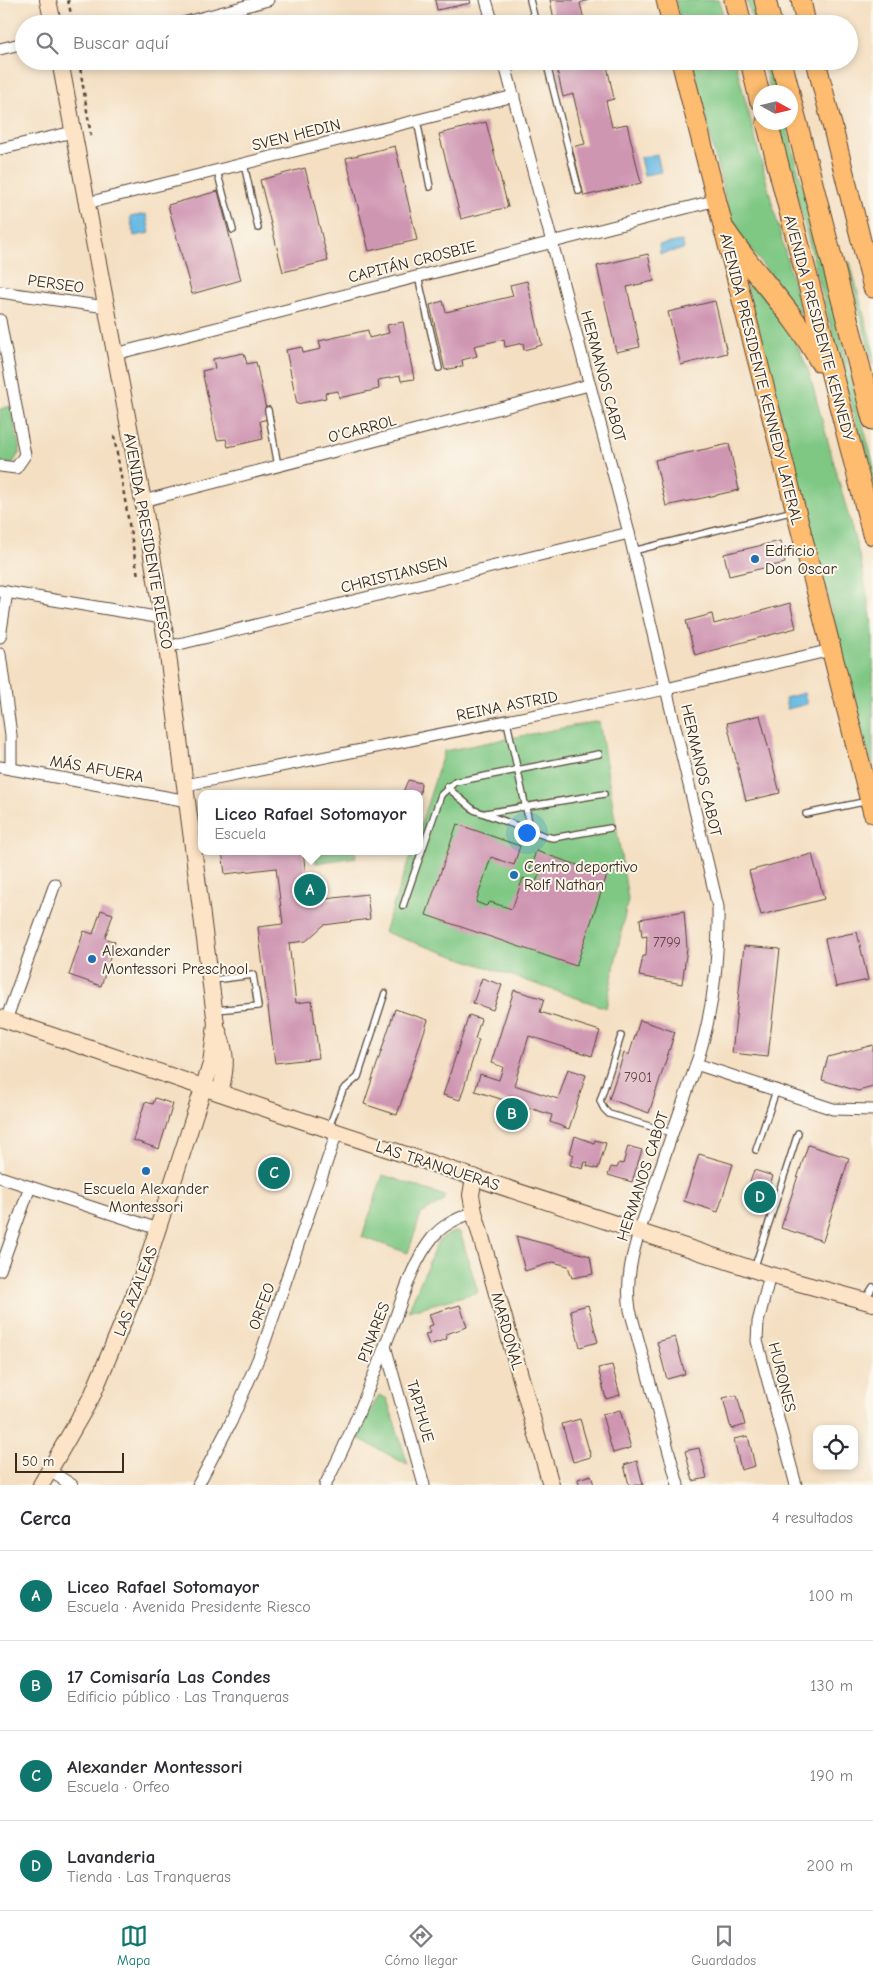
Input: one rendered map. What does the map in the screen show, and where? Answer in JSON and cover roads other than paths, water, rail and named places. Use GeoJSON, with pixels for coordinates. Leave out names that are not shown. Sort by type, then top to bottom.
{"type":"FeatureCollection","features":[{"type":"Feature","properties":{"kind":"highway"},"geometry":{"type":"LineString","coordinates":[[735,0],[739,15]]}},
{"type":"Feature","properties":{"kind":"highway"},"geometry":{"type":"LineString","coordinates":[[765,0],[769,15]]}},
{"type":"Feature","properties":{"kind":"highway"},"geometry":{"type":"LineString","coordinates":[[753,70],[757,85]]}},
{"type":"Feature","properties":{"kind":"highway"},"geometry":{"type":"LineString","coordinates":[[783,70],[787,85]]}},
{"type":"Feature","properties":{"kind":"highway","name":"AVENIDA PRESIDENTE KENNEDY"},"geometry":{"type":"LineString","coordinates":[[798,129],[873,419]]}},
{"type":"Feature","properties":{"kind":"highway","name":"AVENIDA PRESIDENTE KENNEDY"},"geometry":{"type":"LineString","coordinates":[[769,130],[873,534]]}},
{"type":"Feature","properties":{"kind":"highway"},"geometry":{"type":"LineString","coordinates":[[725,231],[742,257],[798,323],[820,360],[840,407]]}},
{"type":"Feature","properties":{"kind":"main road"},"geometry":{"type":"LineString","coordinates":[[48,0],[51,15]]}},
{"type":"Feature","properties":{"kind":"main road"},"geometry":{"type":"LineString","coordinates":[[666,0],[670,15]]}},
{"type":"Feature","properties":{"kind":"main road"},"geometry":{"type":"LineString","coordinates":[[800,0],[804,15]]}},
{"type":"Feature","properties":{"kind":"main road","name":"AVENIDA PRESIDENTE RIESCO"},"geometry":{"type":"LineString","coordinates":[[62,70],[143,501],[167,647],[215,1017],[225,1046],[227,1068],[220,1093]]}},
{"type":"Feature","properties":{"kind":"main road","name":"AVENIDA PRESIDENTE KENNEDY LATERAL"},"geometry":{"type":"LineString","coordinates":[[683,70],[871,807]]}},
{"type":"Feature","properties":{"kind":"main road"},"geometry":{"type":"LineString","coordinates":[[818,70],[873,288]]}},
{"type":"Feature","properties":{"kind":"main road","name":"AVENIDA PRESIDENTE RIESCO"},"geometry":{"type":"LineString","coordinates":[[204,1087],[211,1064],[215,1017]]}},
{"type":"Feature","properties":{"kind":"main road","name":"LAS TRANQUERAS"},"geometry":{"type":"LineString","coordinates":[[3,1019],[332,1131],[754,1270],[870,1297]]}},
{"type":"Feature","properties":{"kind":"main road","name":"LAS AZALEAS"},"geometry":{"type":"LineString","coordinates":[[41,1485],[96,1388],[126,1318],[158,1229],[204,1087]]}},
{"type":"Feature","properties":{"kind":"main road","name":"MARDOÑAL"},"geometry":{"type":"LineString","coordinates":[[474,1177],[472,1195],[474,1212],[551,1485]]}},
{"type":"Feature","properties":{"kind":"street"},"geometry":{"type":"LineString","coordinates":[[212,15],[268,0]]}},
{"type":"Feature","properties":{"kind":"street"},"geometry":{"type":"LineString","coordinates":[[486,0],[490,15]]}},
{"type":"Feature","properties":{"kind":"street"},"geometry":{"type":"LineString","coordinates":[[0,49],[15,45]]}},
{"type":"Feature","properties":{"kind":"street","name":"HERMANOS CABOT"},"geometry":{"type":"LineString","coordinates":[[507,70],[629,533],[718,907],[717,970],[708,1020],[696,1064],[639,1232],[629,1271],[628,1297],[678,1485]]}},
{"type":"Feature","properties":{"kind":"street","name":"SVEN HEDIN"},"geometry":{"type":"LineString","coordinates":[[87,204],[514,96]]}},
{"type":"Feature","properties":{"kind":"street"},"geometry":{"type":"LineString","coordinates":[[0,150],[73,132]]}},
{"type":"Feature","properties":{"kind":"street","name":"CAPITÁN CROSBIE"},"geometry":{"type":"LineString","coordinates":[[115,354],[717,200]]}},
{"type":"Feature","properties":{"kind":"street","name":"PERSEO"},"geometry":{"type":"LineString","coordinates":[[0,292],[106,307]]}},
{"type":"Feature","properties":{"kind":"street"},"geometry":{"type":"LineString","coordinates":[[0,320],[26,455],[16,468],[0,466]]}},
{"type":"Feature","properties":{"kind":"street","name":"O'CARROL"},"geometry":{"type":"LineString","coordinates":[[143,501],[589,386]]}},
{"type":"Feature","properties":{"kind":"street","name":"CHRISTIANSEN"},"geometry":{"type":"LineString","coordinates":[[167,647],[629,533]]}},
{"type":"Feature","properties":{"kind":"street"},"geometry":{"type":"LineString","coordinates":[[0,638],[3,591],[162,618]]}},
{"type":"Feature","properties":{"kind":"street","name":"REINA ASTRID"},"geometry":{"type":"LineString","coordinates":[[201,790],[666,689],[832,650]]}},
{"type":"Feature","properties":{"kind":"street"},"geometry":{"type":"LineString","coordinates":[[0,654],[11,735],[6,768]]}},
{"type":"Feature","properties":{"kind":"street","name":"MÁS AFUERA"},"geometry":{"type":"LineString","coordinates":[[6,768],[187,793]]}},
{"type":"Feature","properties":{"kind":"street","name":"REINA ASTRID"},"geometry":{"type":"LineString","coordinates":[[187,793],[198,791]]}},
{"type":"Feature","properties":{"kind":"street","name":"LAS TRANQUERAS"},"geometry":{"type":"LineString","coordinates":[[3,1019],[55,884]]}},
{"type":"Feature","properties":{"kind":"street"},"geometry":{"type":"LineString","coordinates":[[696,1064],[833,1108],[873,1110]]}},
{"type":"Feature","properties":{"kind":"street","name":"ORFEO"},"geometry":{"type":"LineString","coordinates":[[198,1485],[231,1422],[262,1350],[332,1131]]}},
{"type":"Feature","properties":{"kind":"street"},"geometry":{"type":"LineString","coordinates":[[0,1177],[158,1229]]}},
{"type":"Feature","properties":{"kind":"street"},"geometry":{"type":"LineString","coordinates":[[0,1270],[30,1187]]}},
{"type":"Feature","properties":{"kind":"street","name":"PINARES"},"geometry":{"type":"LineString","coordinates":[[325,1485],[354,1425],[423,1252],[443,1227],[454,1220],[474,1212]]}},
{"type":"Feature","properties":{"kind":"street","name":"HURONES"},"geometry":{"type":"LineString","coordinates":[[770,1275],[758,1322],[757,1341],[796,1485]]}},
{"type":"Feature","properties":{"kind":"street","name":"TAPIHUE"},"geometry":{"type":"LineString","coordinates":[[385,1346],[424,1485]]}},
{"type":"Feature","properties":{"kind":"street"},"geometry":{"type":"LineString","coordinates":[[50,1471],[72,1485]]}},
{"type":"Feature","properties":{"kind":"lane"},"geometry":{"type":"LineString","coordinates":[[530,0],[534,15]]}},
{"type":"Feature","properties":{"kind":"lane"},"geometry":{"type":"LineString","coordinates":[[548,70],[579,191]]}},
{"type":"Feature","properties":{"kind":"lane"},"geometry":{"type":"LineString","coordinates":[[416,120],[430,187]]}},
{"type":"Feature","properties":{"kind":"lane"},"geometry":{"type":"LineString","coordinates":[[244,164],[258,228]]}},
{"type":"Feature","properties":{"kind":"lane"},"geometry":{"type":"LineString","coordinates":[[216,171],[233,230]]}},
{"type":"Feature","properties":{"kind":"lane"},"geometry":{"type":"LineString","coordinates":[[418,276],[439,368]]}},
{"type":"Feature","properties":{"kind":"lane"},"geometry":{"type":"LineString","coordinates":[[268,410],[278,466]]}},
{"type":"Feature","properties":{"kind":"lane"},"geometry":{"type":"LineString","coordinates":[[633,552],[796,510]]}},
{"type":"Feature","properties":{"kind":"lane"},"geometry":{"type":"LineString","coordinates":[[507,722],[531,831]]}},
{"type":"Feature","properties":{"kind":"lane"},"geometry":{"type":"LineString","coordinates":[[423,847],[441,794],[455,782],[599,754]]}},
{"type":"Feature","properties":{"kind":"lane"},"geometry":{"type":"LineString","coordinates":[[447,788],[466,804],[484,813],[553,838],[610,828]]}},
{"type":"Feature","properties":{"kind":"lane"},"geometry":{"type":"LineString","coordinates":[[484,813],[604,794]]}},
{"type":"Feature","properties":{"kind":"lane"},"geometry":{"type":"LineString","coordinates":[[806,814],[871,807]]}},
{"type":"Feature","properties":{"kind":"lane"},"geometry":{"type":"LineString","coordinates":[[403,906],[420,855]]}},
{"type":"Feature","properties":{"kind":"lane"},"geometry":{"type":"LineString","coordinates":[[210,981],[253,975],[258,1006],[215,1017]]}},
{"type":"Feature","properties":{"kind":"lane"},"geometry":{"type":"LineString","coordinates":[[332,1131],[343,1090],[358,1077],[385,993]]}},
{"type":"Feature","properties":{"kind":"lane"},"geometry":{"type":"LineString","coordinates":[[621,1036],[600,1101],[604,1109],[609,1114],[672,1132]]}},
{"type":"Feature","properties":{"kind":"lane"},"geometry":{"type":"LineString","coordinates":[[756,1150],[776,1091]]}},
{"type":"Feature","properties":{"kind":"lane"},"geometry":{"type":"LineString","coordinates":[[754,1270],[798,1133]]}},
{"type":"Feature","properties":{"kind":"water"},"geometry":{"type":"Polygon","coordinates":[[[657,154],[661,172],[644,175],[640,158],[657,154]]]}},
{"type":"Feature","properties":{"kind":"water"},"geometry":{"type":"Polygon","coordinates":[[[146,214],[150,233],[134,236],[130,217],[146,214]]]}},
{"type":"Feature","properties":{"kind":"water"},"geometry":{"type":"Polygon","coordinates":[[[682,241],[684,249],[660,254],[659,245],[682,241]]]}},
{"type":"Feature","properties":{"kind":"water"},"geometry":{"type":"Polygon","coordinates":[[[804,693],[807,704],[787,709],[785,698],[804,693]]]}},
{"type":"Feature","properties":{"kind":"place","name":"Edificio Don Oscar"},"geometry":{"type":"Point","coordinates":[755,559]}},
{"type":"Feature","properties":{"kind":"place","name":"Centro deportivo Rolf Nathan"},"geometry":{"type":"Point","coordinates":[514,875]}},
{"type":"Feature","properties":{"kind":"place","name":"Liceo Rafael Sotomayor"},"geometry":{"type":"Point","coordinates":[310,890]}},
{"type":"Feature","properties":{"kind":"place","name":"Alexander Montessori Preschool"},"geometry":{"type":"Point","coordinates":[92,959]}},
{"type":"Feature","properties":{"kind":"place","name":"17 Comisaría Las Condes"},"geometry":{"type":"Point","coordinates":[512,1114]}},
{"type":"Feature","properties":{"kind":"place","name":"Escuela Alexander Montessori"},"geometry":{"type":"Point","coordinates":[146,1171]}},
{"type":"Feature","properties":{"kind":"place","name":"Alexander Montessori"},"geometry":{"type":"Point","coordinates":[274,1173]}},
{"type":"Feature","properties":{"kind":"place","name":"Lavanderia"},"geometry":{"type":"Point","coordinates":[760,1197]}}]}
